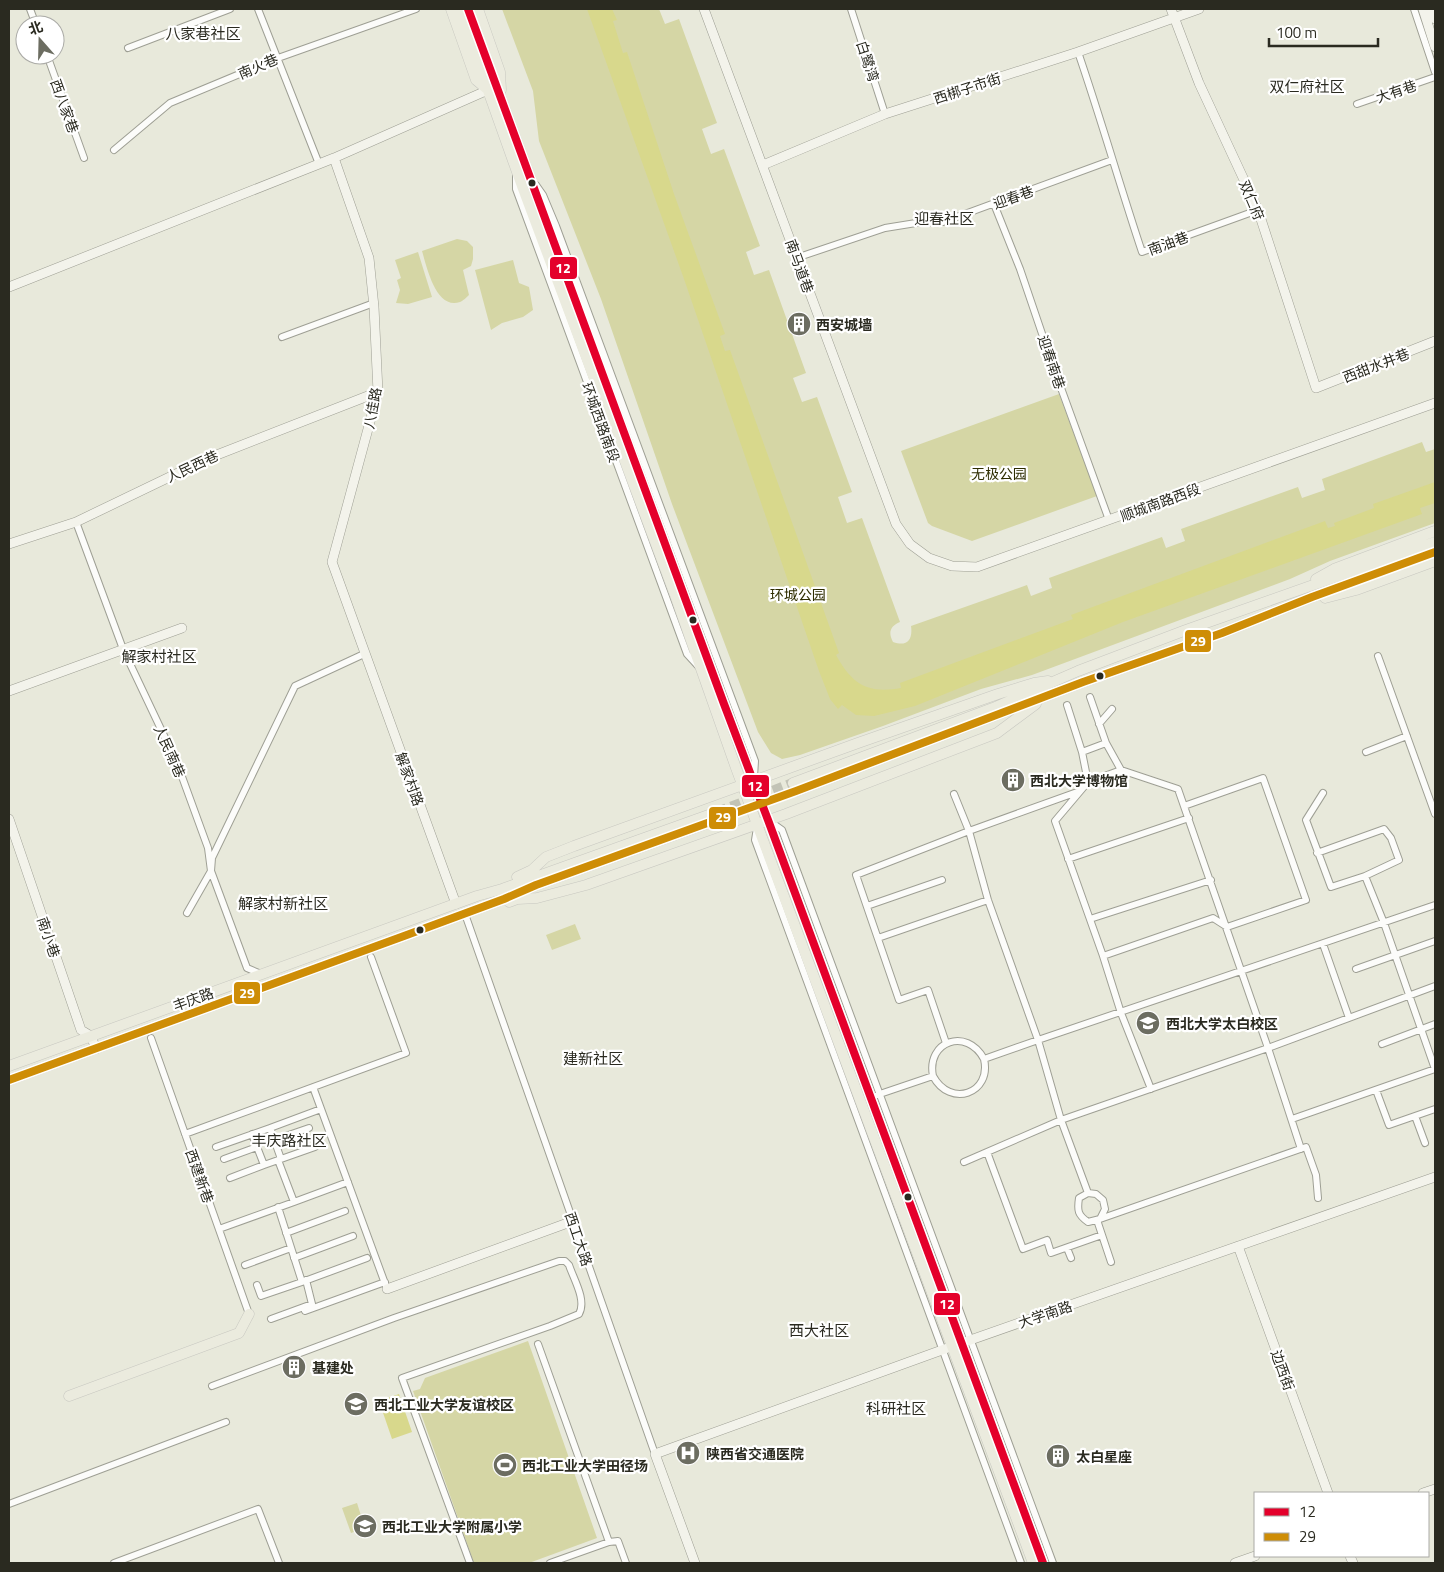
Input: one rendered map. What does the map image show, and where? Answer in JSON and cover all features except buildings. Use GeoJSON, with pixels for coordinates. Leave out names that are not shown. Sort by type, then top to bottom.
{"type":"FeatureCollection","features":[{"type":"Feature","properties":{"kind":"main road"},"geometry":{"type":"LineString","coordinates":[[451,9],[476,80],[488,90]]}},
{"type":"Feature","properties":{"kind":"main road","name":"环城西路南段"},"geometry":{"type":"LineString","coordinates":[[459,9],[516,169],[758,824],[962,1343]]}},
{"type":"Feature","properties":{"kind":"main road","name":"环城西路南段"},"geometry":{"type":"LineString","coordinates":[[468,9],[754,780]]}},
{"type":"Feature","properties":{"kind":"main road"},"geometry":{"type":"LineString","coordinates":[[478,9],[500,72],[501,100]]}},
{"type":"Feature","properties":{"kind":"main road"},"geometry":{"type":"LineString","coordinates":[[1296,591],[1334,569],[1435,531]]}},
{"type":"Feature","properties":{"kind":"main road"},"geometry":{"type":"LineString","coordinates":[[1435,542],[1186,630],[794,787],[1435,552]]}},
{"type":"Feature","properties":{"kind":"main road"},"geometry":{"type":"LineString","coordinates":[[1269,614],[1356,590],[1435,561]]}},
{"type":"Feature","properties":{"kind":"main road"},"geometry":{"type":"LineString","coordinates":[[477,896],[532,870],[546,857],[754,780],[998,694],[1034,683],[1060,679]]}},
{"type":"Feature","properties":{"kind":"main road"},"geometry":{"type":"LineString","coordinates":[[468,912],[516,899],[536,898],[586,885],[758,824],[996,733],[1046,696]]}},
{"type":"Feature","properties":{"kind":"main road"},"geometry":{"type":"LineString","coordinates":[[754,780],[876,1095],[962,1343],[1043,1563]]}},
{"type":"Feature","properties":{"kind":"main road","name":"丰庆路"},"geometry":{"type":"LineString","coordinates":[[9,1066],[477,896],[718,815],[468,912],[9,1080]]}},
{"type":"Feature","properties":{"kind":"main road"},"geometry":{"type":"LineString","coordinates":[[69,1396],[239,1333],[249,1314]]}},
{"type":"Feature","properties":{"kind":"main road"},"geometry":{"type":"LineString","coordinates":[[962,1343],[1033,1563]]}},
{"type":"Feature","properties":{"kind":"street"},"geometry":{"type":"LineString","coordinates":[[128,48],[230,9]]}},
{"type":"Feature","properties":{"kind":"street"},"geometry":{"type":"LineString","coordinates":[[258,9],[318,164]]}},
{"type":"Feature","properties":{"kind":"street","name":"南火巷"},"geometry":{"type":"LineString","coordinates":[[114,150],[170,103],[278,58],[416,9]]}},
{"type":"Feature","properties":{"kind":"street","name":"南马道巷"},"geometry":{"type":"LineString","coordinates":[[704,9],[896,524]]}},
{"type":"Feature","properties":{"kind":"street","name":"白鹭湾"},"geometry":{"type":"LineString","coordinates":[[851,9],[885,114]]}},
{"type":"Feature","properties":{"kind":"street","name":"双仁府"},"geometry":{"type":"LineString","coordinates":[[1171,9],[1199,84],[1258,210],[1316,388]]}},
{"type":"Feature","properties":{"kind":"street","name":"西梆子市街"},"geometry":{"type":"LineString","coordinates":[[763,165],[885,114],[1078,52],[1199,9]]}},
{"type":"Feature","properties":{"kind":"street"},"geometry":{"type":"LineString","coordinates":[[1414,9],[1435,72]]}},
{"type":"Feature","properties":{"kind":"street"},"geometry":{"type":"LineString","coordinates":[[1422,9],[1435,47]]}},
{"type":"Feature","properties":{"kind":"street"},"geometry":{"type":"LineString","coordinates":[[1432,9],[1435,19]]}},
{"type":"Feature","properties":{"kind":"street"},"geometry":{"type":"LineString","coordinates":[[1078,52],[1112,160]]}},
{"type":"Feature","properties":{"kind":"street","name":"西八家巷"},"geometry":{"type":"LineString","coordinates":[[51,65],[84,158]]}},
{"type":"Feature","properties":{"kind":"street","name":"大有巷"},"geometry":{"type":"LineString","coordinates":[[1357,104],[1435,77]]}},
{"type":"Feature","properties":{"kind":"street"},"geometry":{"type":"LineString","coordinates":[[9,287],[334,158],[488,90]]}},
{"type":"Feature","properties":{"kind":"street","name":"八佳路"},"geometry":{"type":"LineString","coordinates":[[334,158],[369,258],[374,303],[378,392],[332,562],[364,654]]}},
{"type":"Feature","properties":{"kind":"street","name":"南油巷"},"geometry":{"type":"LineString","coordinates":[[1112,160],[1142,252],[1258,210]]}},
{"type":"Feature","properties":{"kind":"street","name":"迎春巷"},"geometry":{"type":"LineString","coordinates":[[796,258],[885,228],[916,222],[943,222],[1112,160]]}},
{"type":"Feature","properties":{"kind":"street","name":"环城西路南段"},"geometry":{"type":"LineString","coordinates":[[532,180],[543,195],[553,218],[755,761],[754,780]]}},
{"type":"Feature","properties":{"kind":"street","name":"迎春南巷"},"geometry":{"type":"LineString","coordinates":[[994,204],[1020,268],[1053,366],[1110,520]]}},
{"type":"Feature","properties":{"kind":"street"},"geometry":{"type":"LineString","coordinates":[[282,337],[374,303]]}},
{"type":"Feature","properties":{"kind":"street","name":"西甜水井巷"},"geometry":{"type":"LineString","coordinates":[[1316,388],[1435,341]]}},
{"type":"Feature","properties":{"kind":"street","name":"人民西巷"},"geometry":{"type":"LineString","coordinates":[[9,544],[76,522],[209,458],[378,392]]}},
{"type":"Feature","properties":{"kind":"street","name":"顺城南路西段"},"geometry":{"type":"LineString","coordinates":[[896,524],[910,544],[929,558],[952,566],[977,567],[1435,403]]}},
{"type":"Feature","properties":{"kind":"street","name":"人民南巷"},"geometry":{"type":"LineString","coordinates":[[76,522],[123,650],[177,763],[208,848],[211,872],[247,968],[261,974]]}},
{"type":"Feature","properties":{"kind":"street"},"geometry":{"type":"LineString","coordinates":[[9,691],[182,628]]}},
{"type":"Feature","properties":{"kind":"street"},"geometry":{"type":"LineString","coordinates":[[698,633],[713,649]]}},
{"type":"Feature","properties":{"kind":"street"},"geometry":{"type":"LineString","coordinates":[[187,913],[211,872],[212,858],[295,686],[364,654]]}},
{"type":"Feature","properties":{"kind":"street","name":"解家村路"},"geometry":{"type":"LineString","coordinates":[[364,654],[456,904]]}},
{"type":"Feature","properties":{"kind":"street"},"geometry":{"type":"LineString","coordinates":[[1378,656],[1435,814]]}},
{"type":"Feature","properties":{"kind":"street"},"geometry":{"type":"LineString","coordinates":[[1090,697],[1106,743],[1121,770]]}},
{"type":"Feature","properties":{"kind":"street"},"geometry":{"type":"LineString","coordinates":[[1067,705],[1082,752],[1088,782]]}},
{"type":"Feature","properties":{"kind":"street"},"geometry":{"type":"LineString","coordinates":[[1099,724],[1112,708]]}},
{"type":"Feature","properties":{"kind":"street"},"geometry":{"type":"LineString","coordinates":[[1366,752],[1407,736]]}},
{"type":"Feature","properties":{"kind":"street"},"geometry":{"type":"LineString","coordinates":[[1082,752],[1106,743]]}},
{"type":"Feature","properties":{"kind":"street"},"geometry":{"type":"LineString","coordinates":[[1151,1089],[1121,1013],[1103,956],[1055,822],[1088,782],[1121,770],[1178,789],[1243,971],[1301,1149]]}},
{"type":"Feature","properties":{"kind":"street"},"geometry":{"type":"LineString","coordinates":[[1184,806],[1263,778],[1306,900],[1227,927]]}},
{"type":"Feature","properties":{"kind":"street"},"geometry":{"type":"LineString","coordinates":[[946,1043],[928,990],[899,1000],[856,875],[969,831],[1080,791]]}},
{"type":"Feature","properties":{"kind":"street"},"geometry":{"type":"LineString","coordinates":[[1317,853],[1384,829],[1391,838],[1399,860],[1365,876],[1331,887],[1317,853],[1306,820],[1324,793]]}},
{"type":"Feature","properties":{"kind":"street"},"geometry":{"type":"LineString","coordinates":[[954,794],[969,831],[988,900],[1038,1040],[1061,1120],[1088,1193]]}},
{"type":"Feature","properties":{"kind":"street"},"geometry":{"type":"LineString","coordinates":[[1068,859],[1189,818]]}},
{"type":"Feature","properties":{"kind":"street","name":"南小巷"},"geometry":{"type":"LineString","coordinates":[[9,819],[81,1030],[91,1036],[96,1049]]}},
{"type":"Feature","properties":{"kind":"street"},"geometry":{"type":"LineString","coordinates":[[758,824],[755,840],[1021,1563]]}},
{"type":"Feature","properties":{"kind":"street"},"geometry":{"type":"LineString","coordinates":[[1292,1119],[1435,1069],[1384,923],[1365,876]]}},
{"type":"Feature","properties":{"kind":"street"},"geometry":{"type":"LineString","coordinates":[[867,906],[942,880]]}},
{"type":"Feature","properties":{"kind":"street"},"geometry":{"type":"LineString","coordinates":[[1090,919],[1211,880]]}},
{"type":"Feature","properties":{"kind":"street"},"geometry":{"type":"LineString","coordinates":[[878,938],[988,900]]}},
{"type":"Feature","properties":{"kind":"street"},"geometry":{"type":"LineString","coordinates":[[984,1058],[1435,905]]}},
{"type":"Feature","properties":{"kind":"street","name":"西工大路"},"geometry":{"type":"LineString","coordinates":[[468,912],[573,1221],[695,1563]]}},
{"type":"Feature","properties":{"kind":"street"},"geometry":{"type":"LineString","coordinates":[[1103,956],[1213,918],[1227,927]]}},
{"type":"Feature","properties":{"kind":"street"},"geometry":{"type":"LineString","coordinates":[[1356,969],[1435,941]]}},
{"type":"Feature","properties":{"kind":"street"},"geometry":{"type":"LineString","coordinates":[[1323,944],[1349,1018]]}},
{"type":"Feature","properties":{"kind":"street"},"geometry":{"type":"LineString","coordinates":[[185,1134],[406,1053],[371,957]]}},
{"type":"Feature","properties":{"kind":"street"},"geometry":{"type":"LineString","coordinates":[[964,1162],[1061,1120],[1268,1048],[1435,986]]}},
{"type":"Feature","properties":{"kind":"street"},"geometry":{"type":"LineString","coordinates":[[1382,1044],[1435,1024]]}},
{"type":"Feature","properties":{"kind":"street","name":"西建新巷"},"geometry":{"type":"LineString","coordinates":[[151,1038],[249,1314]]}},
{"type":"Feature","properties":{"kind":"street"},"geometry":{"type":"LineString","coordinates":[[959,1040],[968,1042],[980,1050],[984,1058],[986,1071],[982,1081],[974,1090],[967,1093],[959,1094],[945,1091],[937,1084],[933,1076],[932,1062],[936,1052],[946,1043],[959,1040]]}},
{"type":"Feature","properties":{"kind":"street"},"geometry":{"type":"LineString","coordinates":[[876,1095],[933,1076]]}},
{"type":"Feature","properties":{"kind":"street"},"geometry":{"type":"LineString","coordinates":[[313,1087],[386,1285]]}},
{"type":"Feature","properties":{"kind":"street"},"geometry":{"type":"LineString","coordinates":[[1376,1090],[1389,1125],[1435,1109]]}},
{"type":"Feature","properties":{"kind":"street"},"geometry":{"type":"LineString","coordinates":[[216,1147],[321,1109]]}},
{"type":"Feature","properties":{"kind":"street"},"geometry":{"type":"LineString","coordinates":[[1415,1116],[1425,1143]]}},
{"type":"Feature","properties":{"kind":"street"},"geometry":{"type":"LineString","coordinates":[[270,1128],[294,1202]]}},
{"type":"Feature","properties":{"kind":"street"},"geometry":{"type":"LineString","coordinates":[[274,1140],[309,1128]]}},
{"type":"Feature","properties":{"kind":"street"},"geometry":{"type":"LineString","coordinates":[[252,1134],[264,1165]]}},
{"type":"Feature","properties":{"kind":"street"},"geometry":{"type":"LineString","coordinates":[[224,1159],[257,1147]]}},
{"type":"Feature","properties":{"kind":"street"},"geometry":{"type":"LineString","coordinates":[[230,1178],[315,1147]]}},
{"type":"Feature","properties":{"kind":"street"},"geometry":{"type":"LineString","coordinates":[[1111,1262],[1099,1220],[1105,1209],[1103,1200],[1096,1194],[1088,1193],[1080,1198],[1078,1208],[1081,1217],[1088,1222],[1099,1220],[1306,1147],[1316,1175],[1318,1198]]}},
{"type":"Feature","properties":{"kind":"street"},"geometry":{"type":"LineString","coordinates":[[987,1152],[1023,1249],[1047,1240],[1050,1254],[1102,1235]]}},
{"type":"Feature","properties":{"kind":"street","name":"大学南路"},"geometry":{"type":"LineString","coordinates":[[655,1454],[942,1350],[1435,1177]]}},
{"type":"Feature","properties":{"kind":"street"},"geometry":{"type":"LineString","coordinates":[[219,1229],[348,1182]]}},
{"type":"Feature","properties":{"kind":"street"},"geometry":{"type":"LineString","coordinates":[[271,1319],[312,1304],[294,1258],[278,1207]]}},
{"type":"Feature","properties":{"kind":"street"},"geometry":{"type":"LineString","coordinates":[[286,1233],[345,1211]]}},
{"type":"Feature","properties":{"kind":"street"},"geometry":{"type":"LineString","coordinates":[[305,1311],[573,1221]]}},
{"type":"Feature","properties":{"kind":"street"},"geometry":{"type":"LineString","coordinates":[[294,1258],[353,1236]]}},
{"type":"Feature","properties":{"kind":"street","name":"边西街"},"geometry":{"type":"LineString","coordinates":[[1238,1246],[1328,1492]]}},
{"type":"Feature","properties":{"kind":"street"},"geometry":{"type":"LineString","coordinates":[[245,1265],[291,1248]]}},
{"type":"Feature","properties":{"kind":"street"},"geometry":{"type":"LineString","coordinates":[[1067,1248],[1071,1258]]}},
{"type":"Feature","properties":{"kind":"street"},"geometry":{"type":"LineString","coordinates":[[257,1285],[260,1296],[367,1258]]}},
{"type":"Feature","properties":{"kind":"street"},"geometry":{"type":"LineString","coordinates":[[212,1386],[394,1318],[559,1261],[565,1261],[569,1264],[580,1296],[581,1310],[579,1314],[402,1378],[470,1563]]}},
{"type":"Feature","properties":{"kind":"street"},"geometry":{"type":"LineString","coordinates":[[962,1343],[1053,1563]]}},
{"type":"Feature","properties":{"kind":"street"},"geometry":{"type":"LineString","coordinates":[[538,1344],[609,1542]]}},
{"type":"Feature","properties":{"kind":"street"},"geometry":{"type":"LineString","coordinates":[[9,1504],[226,1422]]}},
{"type":"Feature","properties":{"kind":"street"},"geometry":{"type":"LineString","coordinates":[[114,1563],[258,1509],[278,1563]]}},
{"type":"Feature","properties":{"kind":"street"},"geometry":{"type":"LineString","coordinates":[[550,1563],[609,1542],[618,1541],[626,1563]]}},
{"type":"Feature","properties":{"kind":"street"},"geometry":{"type":"LineString","coordinates":[[1235,1563],[1254,1556]]}},
{"type":"Feature","properties":{"kind":"green space","name":"环城公园"},"geometry":{"type":"Polygon","coordinates":[[[502,9],[659,9],[665,24],[679,19],[717,123],[702,129],[711,154],[724,149],[760,246],[746,252],[754,275],[769,270],[806,373],[793,378],[802,402],[817,397],[852,492],[838,497],[847,523],[862,518],[900,622],[891,630],[893,642],[902,644],[908,641],[911,635],[911,626],[1027,585],[1031,596],[1052,588],[1049,578],[1162,537],[1166,548],[1185,541],[1181,529],[1298,487],[1302,498],[1325,490],[1322,479],[1422,442],[1426,452],[1435,449],[1435,523],[1032,675],[981,689],[800,755],[782,759],[771,753],[758,732],[672,504],[601,299],[539,141],[533,91],[502,9]]]}},
{"type":"Feature","properties":{"kind":"green space"},"geometry":{"type":"Polygon","coordinates":[[[457,239],[467,241],[473,247],[473,259],[471,266],[463,270],[469,295],[461,301],[452,303],[445,300],[434,286],[422,251],[457,239]]]}},
{"type":"Feature","properties":{"kind":"green space"},"geometry":{"type":"Polygon","coordinates":[[[418,252],[432,297],[408,304],[396,303],[400,290],[397,280],[401,278],[395,260],[418,252]]]}},
{"type":"Feature","properties":{"kind":"green space"},"geometry":{"type":"Polygon","coordinates":[[[513,260],[519,283],[529,287],[533,310],[523,317],[502,323],[491,330],[475,270],[513,260]]]}},
{"type":"Feature","properties":{"kind":"green space","name":"无极公园"},"geometry":{"type":"Polygon","coordinates":[[[1059,394],[1097,496],[972,541],[928,523],[901,451],[1059,394]]]}},
{"type":"Feature","properties":{"kind":"green space"},"geometry":{"type":"Polygon","coordinates":[[[575,924],[581,939],[552,950],[546,935],[575,924]]]}},
{"type":"Feature","properties":{"kind":"green space","name":"西北工业大学田径场"},"geometry":{"type":"Polygon","coordinates":[[[528,1341],[597,1538],[529,1563],[474,1563],[413,1391],[420,1389],[425,1378],[528,1341]]]}},
{"type":"Feature","properties":{"kind":"green space"},"geometry":{"type":"Polygon","coordinates":[[[357,1503],[365,1528],[351,1533],[342,1508],[357,1503]]]}},
{"type":"Feature","properties":{"kind":"shaded area"},"geometry":{"type":"Polygon","coordinates":[[[587,9],[612,9],[617,20],[613,21],[623,53],[627,52],[674,194],[725,334],[720,336],[725,351],[730,350],[839,653],[836,655],[848,673],[862,685],[879,689],[901,688],[900,683],[1073,619],[1071,615],[1325,521],[1328,528],[1335,526],[1334,523],[1374,508],[1373,504],[1435,482],[1435,503],[1420,508],[1422,514],[1123,622],[915,706],[874,716],[856,715],[842,705],[838,709],[830,699],[819,671],[684,279],[587,9]]]}},
{"type":"Feature","properties":{"kind":"shaded area"},"geometry":{"type":"Polygon","coordinates":[[[399,1394],[412,1432],[392,1439],[379,1401],[399,1394]]]}},
{"type":"Feature","properties":{"kind":"tunnel"},"geometry":{"type":"LineString","coordinates":[[717,812],[793,783]]}},
{"type":"Feature","properties":{"kind":"tunnel"},"geometry":{"type":"LineString","coordinates":[[719,819],[796,791]]}},
{"type":"Feature","properties":{"kind":"transit line","name":"12"},"geometry":{"type":"LineString","coordinates":[[468,9],[1043,1563]]}},
{"type":"Feature","properties":{"kind":"transit line","name":"29"},"geometry":{"type":"LineString","coordinates":[[9,1080],[796,791],[1083,682],[1222,633],[1312,597],[1435,552]]}},
{"type":"Feature","properties":{"kind":"place","name":"西安城墙"},"geometry":{"type":"Point","coordinates":[799,324]}},
{"type":"Feature","properties":{"kind":"place","name":"西北大学博物馆"},"geometry":{"type":"Point","coordinates":[1013,780]}},
{"type":"Feature","properties":{"kind":"place","name":"西北大学太白校区"},"geometry":{"type":"Point","coordinates":[1148,1023]}},
{"type":"Feature","properties":{"kind":"place","name":"基建处"},"geometry":{"type":"Point","coordinates":[294,1367]}},
{"type":"Feature","properties":{"kind":"place","name":"西北工业大学友谊校区"},"geometry":{"type":"Point","coordinates":[356,1404]}},
{"type":"Feature","properties":{"kind":"place","name":"陕西省交通医院"},"geometry":{"type":"Point","coordinates":[688,1453]}},
{"type":"Feature","properties":{"kind":"place","name":"太白星座"},"geometry":{"type":"Point","coordinates":[1058,1456]}},
{"type":"Feature","properties":{"kind":"place","name":"西北工业大学田径场"},"geometry":{"type":"Point","coordinates":[505,1465]}},
{"type":"Feature","properties":{"kind":"place","name":"西北工业大学附属小学"},"geometry":{"type":"Point","coordinates":[365,1526]}},
{"type":"Feature","properties":{"kind":"district","name":"八家巷社区"},"geometry":{"type":"Point","coordinates":[203,33]}},
{"type":"Feature","properties":{"kind":"district","name":"双仁府社区"},"geometry":{"type":"Point","coordinates":[1307,86]}},
{"type":"Feature","properties":{"kind":"district","name":"迎春社区"},"geometry":{"type":"Point","coordinates":[944,218]}},
{"type":"Feature","properties":{"kind":"district","name":"解家村社区"},"geometry":{"type":"Point","coordinates":[159,656]}},
{"type":"Feature","properties":{"kind":"district","name":"解家村新社区"},"geometry":{"type":"Point","coordinates":[283,903]}},
{"type":"Feature","properties":{"kind":"district","name":"建新社区"},"geometry":{"type":"Point","coordinates":[593,1058]}},
{"type":"Feature","properties":{"kind":"district","name":"丰庆路社区"},"geometry":{"type":"Point","coordinates":[289,1140]}},
{"type":"Feature","properties":{"kind":"district","name":"西大社区"},"geometry":{"type":"Point","coordinates":[819,1330]}},
{"type":"Feature","properties":{"kind":"district","name":"科研社区"},"geometry":{"type":"Point","coordinates":[896,1408]}}]}
